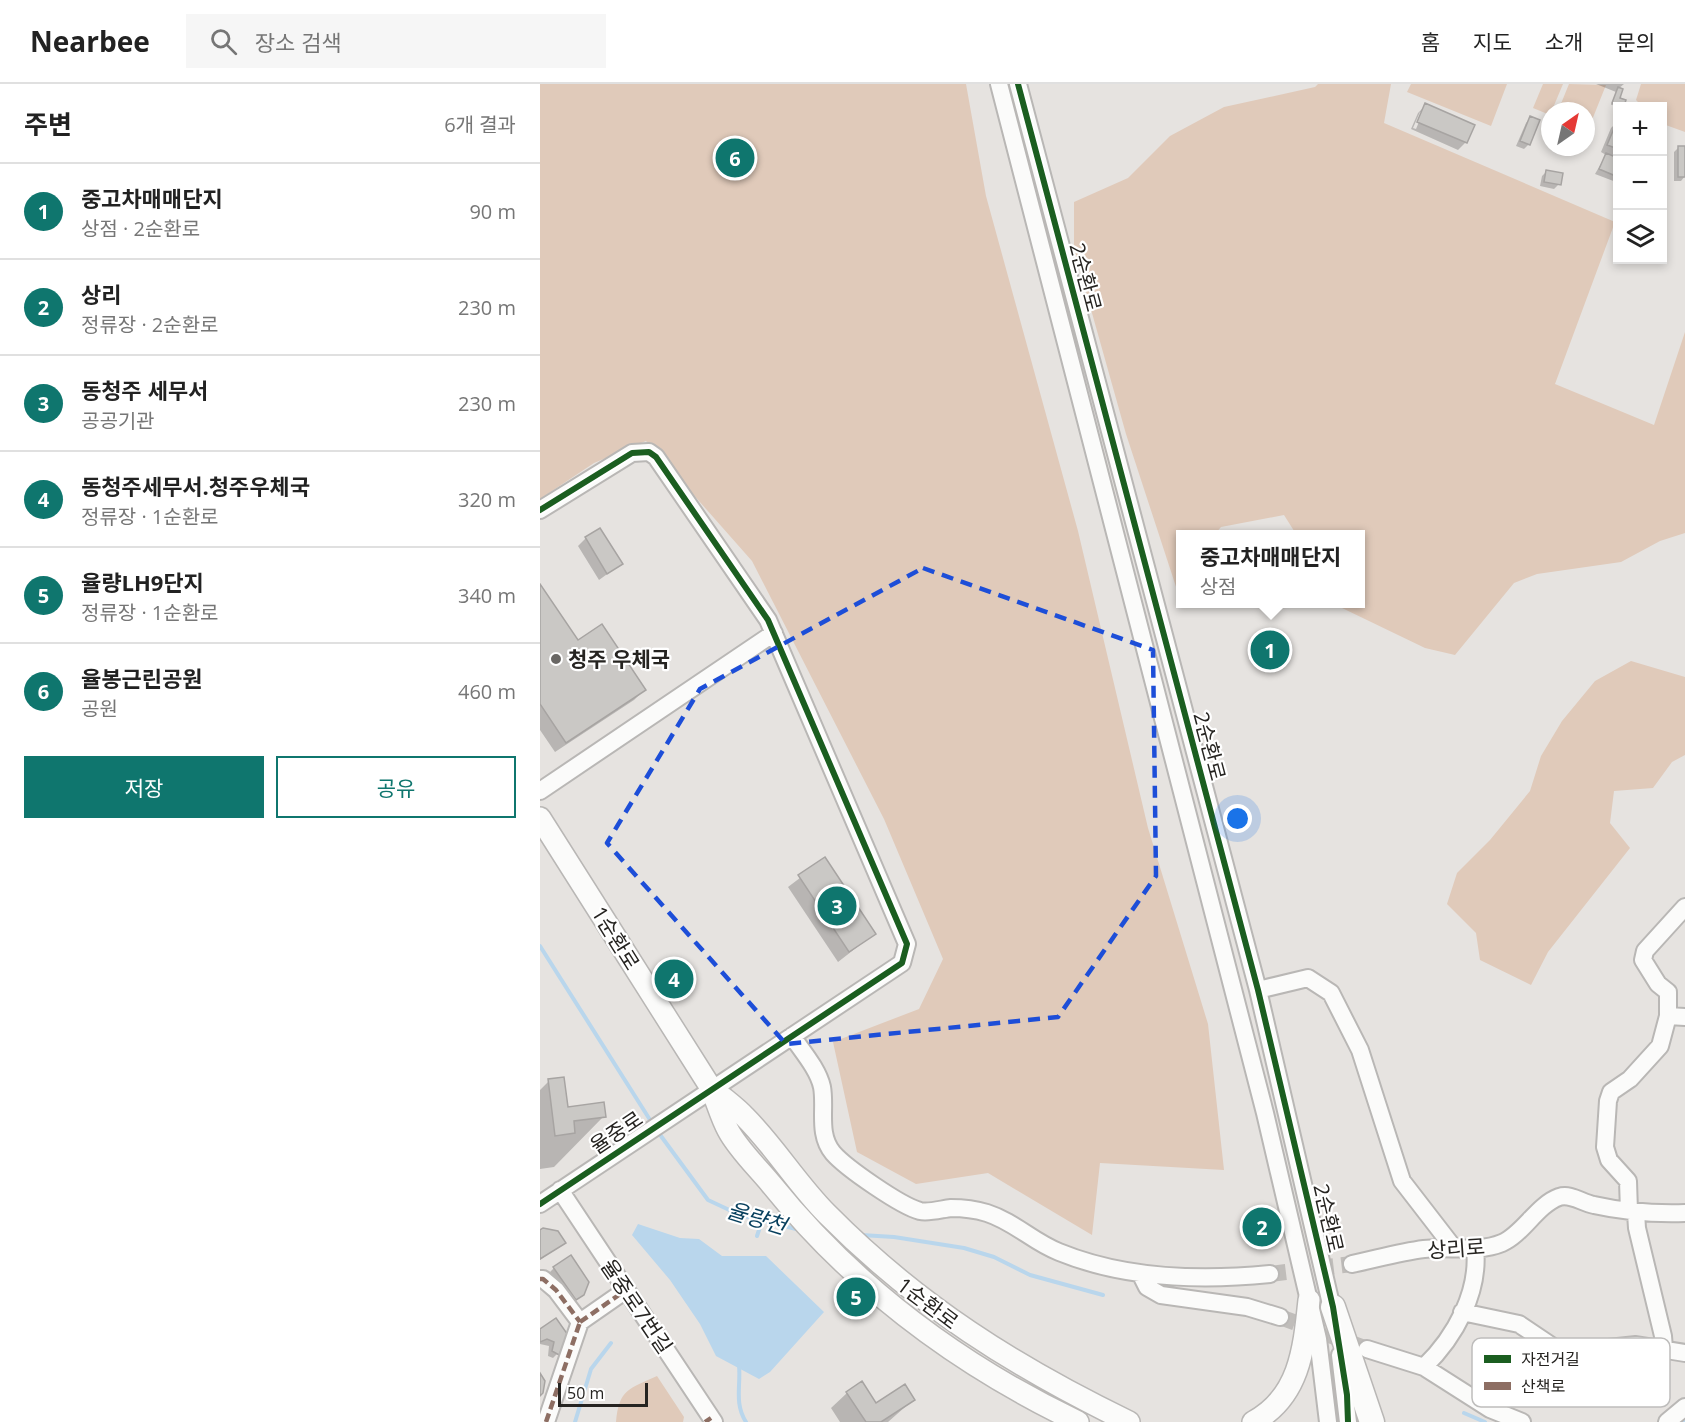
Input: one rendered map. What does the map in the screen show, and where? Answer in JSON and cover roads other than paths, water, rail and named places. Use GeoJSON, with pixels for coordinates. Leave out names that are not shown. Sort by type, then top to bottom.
{"type":"FeatureCollection","features":[{"type":"Feature","properties":{"kind":"highway"},"geometry":{"type":"LineString","coordinates":[[1333,1307],[1372,1422]]}},
{"type":"Feature","properties":{"kind":"main road","name":"1순환로"},"geometry":{"type":"LineString","coordinates":[[540,818],[711,1088],[729,1132],[773,1187],[826,1247],[911,1322],[951,1351],[996,1379],[1078,1422]]}},
{"type":"Feature","properties":{"kind":"main road","name":"1순환로"},"geometry":{"type":"LineString","coordinates":[[711,1088],[745,1117],[804,1191],[869,1255],[924,1301],[1010,1360],[1129,1422]]}},
{"type":"Feature","properties":{"kind":"main road"},"geometry":{"type":"LineString","coordinates":[[1253,1422],[1278,1403],[1296,1376],[1303,1356],[1309,1300]]}},
{"type":"Feature","properties":{"kind":"street","name":"2순환로"},"geometry":{"type":"LineString","coordinates":[[999,84],[1265,1113],[1309,1300],[1325,1379],[1328,1422]]}},
{"type":"Feature","properties":{"kind":"street","name":"2순환로"},"geometry":{"type":"LineString","coordinates":[[1018,84],[1258,990],[1333,1307],[1347,1395],[1348,1422]]}},
{"type":"Feature","properties":{"kind":"street","name":"율중로"},"geometry":{"type":"LineString","coordinates":[[540,510],[617,460],[640,450],[649,452],[666,469],[768,620],[907,944],[906,956],[902,963],[540,1204]]}},
{"type":"Feature","properties":{"kind":"street"},"geometry":{"type":"LineString","coordinates":[[540,791],[774,633]]}},
{"type":"Feature","properties":{"kind":"street"},"geometry":{"type":"LineString","coordinates":[[1663,1338],[1633,1212],[1628,1181],[1616,1170],[1605,1147],[1608,1101],[1611,1092],[1630,1078],[1660,1046],[1677,1017],[1668,992],[1659,984],[1643,960],[1645,951],[1685,907]]}},
{"type":"Feature","properties":{"kind":"street"},"geometry":{"type":"LineString","coordinates":[[1258,990],[1308,978],[1331,993],[1360,1050],[1402,1181],[1453,1247]]}},
{"type":"Feature","properties":{"kind":"street"},"geometry":{"type":"LineString","coordinates":[[792,1036],[822,1084],[825,1140],[832,1152],[854,1171],[921,1211],[954,1208],[982,1212],[1005,1219],[1059,1252],[1140,1274],[1192,1278],[1270,1274]]}},
{"type":"Feature","properties":{"kind":"street","name":"율중로7번길"},"geometry":{"type":"LineString","coordinates":[[560,1190],[710,1421]]}},
{"type":"Feature","properties":{"kind":"street","name":"상리로"},"geometry":{"type":"LineString","coordinates":[[1352,1264],[1423,1250],[1453,1247],[1475,1248],[1499,1244],[1513,1238],[1529,1220],[1558,1197],[1572,1197],[1591,1205],[1633,1212],[1685,1213]]}},
{"type":"Feature","properties":{"kind":"street"},"geometry":{"type":"LineString","coordinates":[[1424,1367],[1437,1355],[1462,1312],[1475,1281],[1475,1248]]}},
{"type":"Feature","properties":{"kind":"street"},"geometry":{"type":"LineString","coordinates":[[1140,1274],[1147,1287],[1161,1295],[1248,1307],[1280,1317]]}},
{"type":"Feature","properties":{"kind":"street"},"geometry":{"type":"LineString","coordinates":[[540,1280],[543,1279],[556,1290],[580,1322]]}},
{"type":"Feature","properties":{"kind":"street"},"geometry":{"type":"LineString","coordinates":[[546,1422],[580,1322],[626,1290]]}},
{"type":"Feature","properties":{"kind":"street"},"geometry":{"type":"LineString","coordinates":[[1462,1312],[1518,1324],[1539,1338]]}},
{"type":"Feature","properties":{"kind":"street"},"geometry":{"type":"LineString","coordinates":[[1367,1349],[1424,1367],[1472,1398]]}},
{"type":"Feature","properties":{"kind":"street"},"geometry":{"type":"LineString","coordinates":[[1670,1349],[1685,1353]]}},
{"type":"Feature","properties":{"kind":"street"},"geometry":{"type":"LineString","coordinates":[[1487,1407],[1522,1422]]}},
{"type":"Feature","properties":{"kind":"street"},"geometry":{"type":"LineString","coordinates":[[1667,1422],[1680,1414],[1685,1407]]}},
{"type":"Feature","properties":{"kind":"water"},"geometry":{"type":"Polygon","coordinates":[[[638,1224],[680,1238],[699,1239],[722,1256],[766,1256],[824,1312],[770,1372],[759,1379],[716,1356],[700,1324],[670,1280],[632,1235],[638,1224]]]}},
{"type":"Feature","properties":{"kind":"waterway","name":"율량천"},"geometry":{"type":"LineString","coordinates":[[540,946],[652,1123]]}},
{"type":"Feature","properties":{"kind":"waterway","name":"율량천"},"geometry":{"type":"LineString","coordinates":[[658,1132],[708,1200],[740,1215],[800,1230]]}},
{"type":"Feature","properties":{"kind":"waterway"},"geometry":{"type":"LineString","coordinates":[[757,1236],[762,1221]]}},
{"type":"Feature","properties":{"kind":"waterway","name":"율량천"},"geometry":{"type":"LineString","coordinates":[[861,1235],[894,1237],[964,1248],[994,1257],[1030,1275],[1103,1295]]}},
{"type":"Feature","properties":{"kind":"waterway"},"geometry":{"type":"LineString","coordinates":[[575,1422],[591,1369],[611,1343]]}},
{"type":"Feature","properties":{"kind":"waterway"},"geometry":{"type":"LineString","coordinates":[[739,1365],[739,1401],[746,1422]]}},
{"type":"Feature","properties":{"kind":"waterway","name":"율량천"},"geometry":{"type":"LineString","coordinates":[[1464,1413],[1485,1422]]}},
{"type":"Feature","properties":{"kind":"waterway","name":"율량천"},"geometry":{"type":"LineString","coordinates":[[1681,1422],[1685,1419]]}},
{"type":"Feature","properties":{"kind":"tunnel"},"geometry":{"type":"LineString","coordinates":[[1270,1274],[1352,1264]]}},
{"type":"Feature","properties":{"kind":"tunnel"},"geometry":{"type":"LineString","coordinates":[[1280,1317],[1367,1349]]}},
{"type":"Feature","properties":{"kind":"place","name":"율봉근린공원"},"geometry":{"type":"Point","coordinates":[735,158]}},
{"type":"Feature","properties":{"kind":"place","name":"중고차매매단지"},"geometry":{"type":"Point","coordinates":[1270,650]}},
{"type":"Feature","properties":{"kind":"place","name":"청주 우체국"},"geometry":{"type":"Point","coordinates":[556,659]}},
{"type":"Feature","properties":{"kind":"place","name":"동청주 세무서"},"geometry":{"type":"Point","coordinates":[837,906]}},
{"type":"Feature","properties":{"kind":"place","name":"동청주세무서.청주우체국"},"geometry":{"type":"Point","coordinates":[674,979]}},
{"type":"Feature","properties":{"kind":"place","name":"상리"},"geometry":{"type":"Point","coordinates":[1262,1227]}},
{"type":"Feature","properties":{"kind":"place","name":"율량LH9단지"},"geometry":{"type":"Point","coordinates":[856,1297]}}]}
